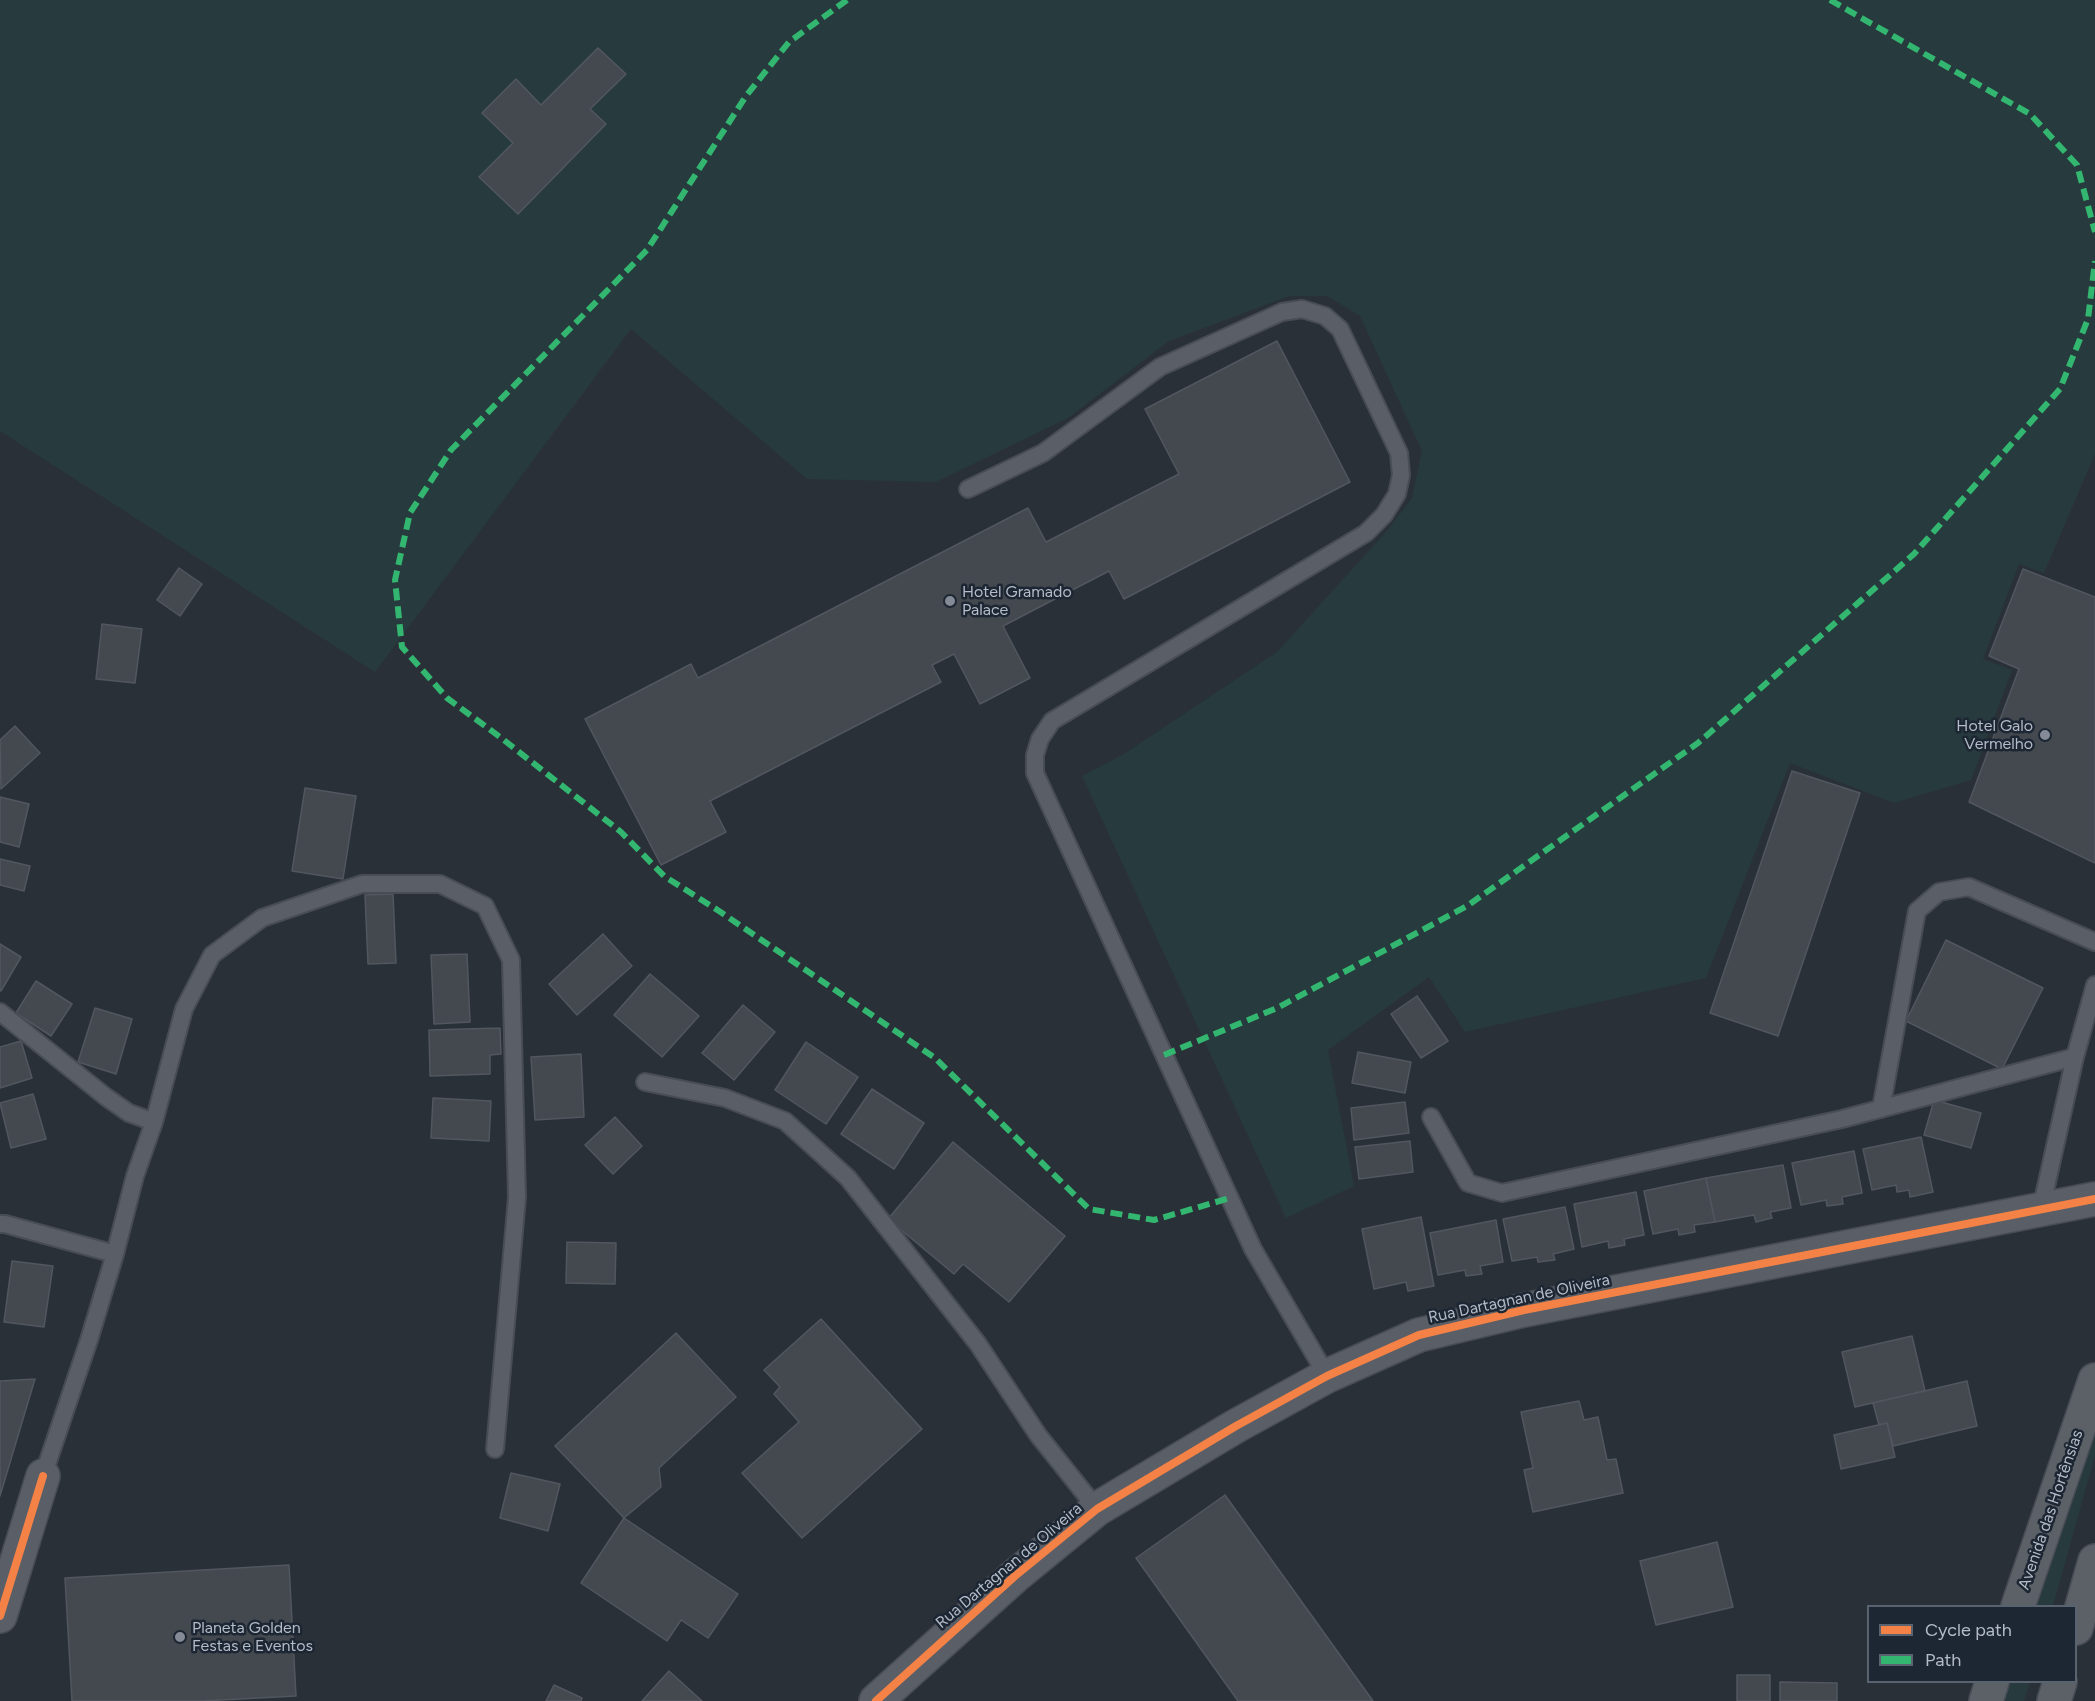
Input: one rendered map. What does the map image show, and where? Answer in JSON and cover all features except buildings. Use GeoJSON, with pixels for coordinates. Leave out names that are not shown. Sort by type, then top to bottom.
{"type":"FeatureCollection","features":[{"type":"Feature","properties":{"kind":"main road","name":"Avenida das Hortênsias"},"geometry":{"type":"LineString","coordinates":[[2018,1605],[2095,1380]]}},
{"type":"Feature","properties":{"kind":"main road"},"geometry":{"type":"LineString","coordinates":[[2077,1624],[2095,1561]]}},
{"type":"Feature","properties":{"kind":"main road"},"geometry":{"type":"LineString","coordinates":[[1986,1701],[1992,1683]]}},
{"type":"Feature","properties":{"kind":"main road"},"geometry":{"type":"LineString","coordinates":[[2054,1701],[2060,1683]]}},
{"type":"Feature","properties":{"kind":"street","name":"Rua Dartagnan de Oliveira"},"geometry":{"type":"LineString","coordinates":[[876,1701],[1015,1576],[1097,1509],[1236,1426],[1327,1376],[1419,1335],[1512,1312],[2095,1199]]}},
{"type":"Feature","properties":{"kind":"street"},"geometry":{"type":"LineString","coordinates":[[0,1616],[43,1476]]}},
{"type":"Feature","properties":{"kind":"lane"},"geometry":{"type":"LineString","coordinates":[[968,489],[1043,453],[1160,367],[1282,312],[1302,309],[1325,316],[1340,329],[1399,453],[1401,475],[1397,494],[1384,515],[1366,533],[1052,721],[1040,739],[1035,755],[1035,773],[1253,1249],[1327,1376]]}},
{"type":"Feature","properties":{"kind":"lane"},"geometry":{"type":"LineString","coordinates":[[43,1476],[115,1254],[135,1176],[154,1122],[184,1009],[207,964],[212,955],[262,918],[362,884],[440,884],[484,906],[512,960],[518,1197],[495,1449]]}},
{"type":"Feature","properties":{"kind":"lane"},"geometry":{"type":"LineString","coordinates":[[1881,1109],[1917,911],[1939,892],[1969,887],[2095,942]]}},
{"type":"Feature","properties":{"kind":"lane"},"geometry":{"type":"LineString","coordinates":[[2041,1209],[2075,1057],[2095,985]]}},
{"type":"Feature","properties":{"kind":"lane"},"geometry":{"type":"LineString","coordinates":[[0,1012],[129,1113],[154,1122]]}},
{"type":"Feature","properties":{"kind":"lane"},"geometry":{"type":"LineString","coordinates":[[1431,1117],[1468,1183],[1502,1192],[1881,1109],[2075,1057]]}},
{"type":"Feature","properties":{"kind":"lane"},"geometry":{"type":"LineString","coordinates":[[645,1082],[725,1098],[785,1121],[848,1179],[978,1344],[1038,1435],[1097,1509]]}},
{"type":"Feature","properties":{"kind":"lane"},"geometry":{"type":"LineString","coordinates":[[0,1224],[115,1254]]}},
{"type":"Feature","properties":{"kind":"green space"},"geometry":{"type":"Polygon","coordinates":[[[0,0],[2095,0],[2095,454],[2044,573],[2019,564],[1983,659],[2012,670],[1971,780],[1894,803],[1790,763],[1706,978],[1465,1032],[1429,977],[1328,1050],[1354,1186],[1286,1218],[1082,776],[1124,754],[1277,652],[1385,533],[1412,498],[1422,451],[1360,316],[1327,296],[1289,296],[1169,341],[1068,418],[936,482],[807,479],[631,329],[375,672],[0,431],[0,0]]]}},
{"type":"Feature","properties":{"kind":"green space"},"geometry":{"type":"Polygon","coordinates":[[[2095,1428],[2095,1455],[2053,1605],[2033,1605],[2095,1428]]]}},
{"type":"Feature","properties":{"kind":"green space"},"geometry":{"type":"Polygon","coordinates":[[[2007,1683],[2030,1683],[2024,1701],[2000,1701],[2007,1683]]]}},
{"type":"Feature","properties":{"kind":"marked path"},"geometry":{"type":"LineString","coordinates":[[847,0],[789,42],[746,96],[647,250],[451,450],[410,513],[395,580],[402,647],[447,698],[621,832],[664,876],[935,1058],[1089,1209],[1154,1220],[1230,1198]]}},
{"type":"Feature","properties":{"kind":"marked path"},"geometry":{"type":"LineString","coordinates":[[1830,0],[2030,114],[2077,165],[2095,232]]}},
{"type":"Feature","properties":{"kind":"marked path"},"geometry":{"type":"LineString","coordinates":[[1164,1055],[1277,1008],[1467,906],[1698,743],[1914,554],[2060,389],[2088,319],[2095,261]]}},
{"type":"Feature","properties":{"kind":"cycle path"},"geometry":{"type":"LineString","coordinates":[[876,1701],[1015,1576],[1097,1509],[1236,1426],[1327,1376],[1419,1335],[1524,1310],[2095,1199]]}},
{"type":"Feature","properties":{"kind":"cycle path"},"geometry":{"type":"LineString","coordinates":[[0,1616],[43,1476]]}},
{"type":"Feature","properties":{"kind":"place","name":"Hotel Gramado Palace"},"geometry":{"type":"Point","coordinates":[950,601]}},
{"type":"Feature","properties":{"kind":"place","name":"Hotel Galo Vermelho"},"geometry":{"type":"Point","coordinates":[2045,735]}},
{"type":"Feature","properties":{"kind":"place","name":"Planeta Golden Festas e Eventos"},"geometry":{"type":"Point","coordinates":[180,1637]}}]}
